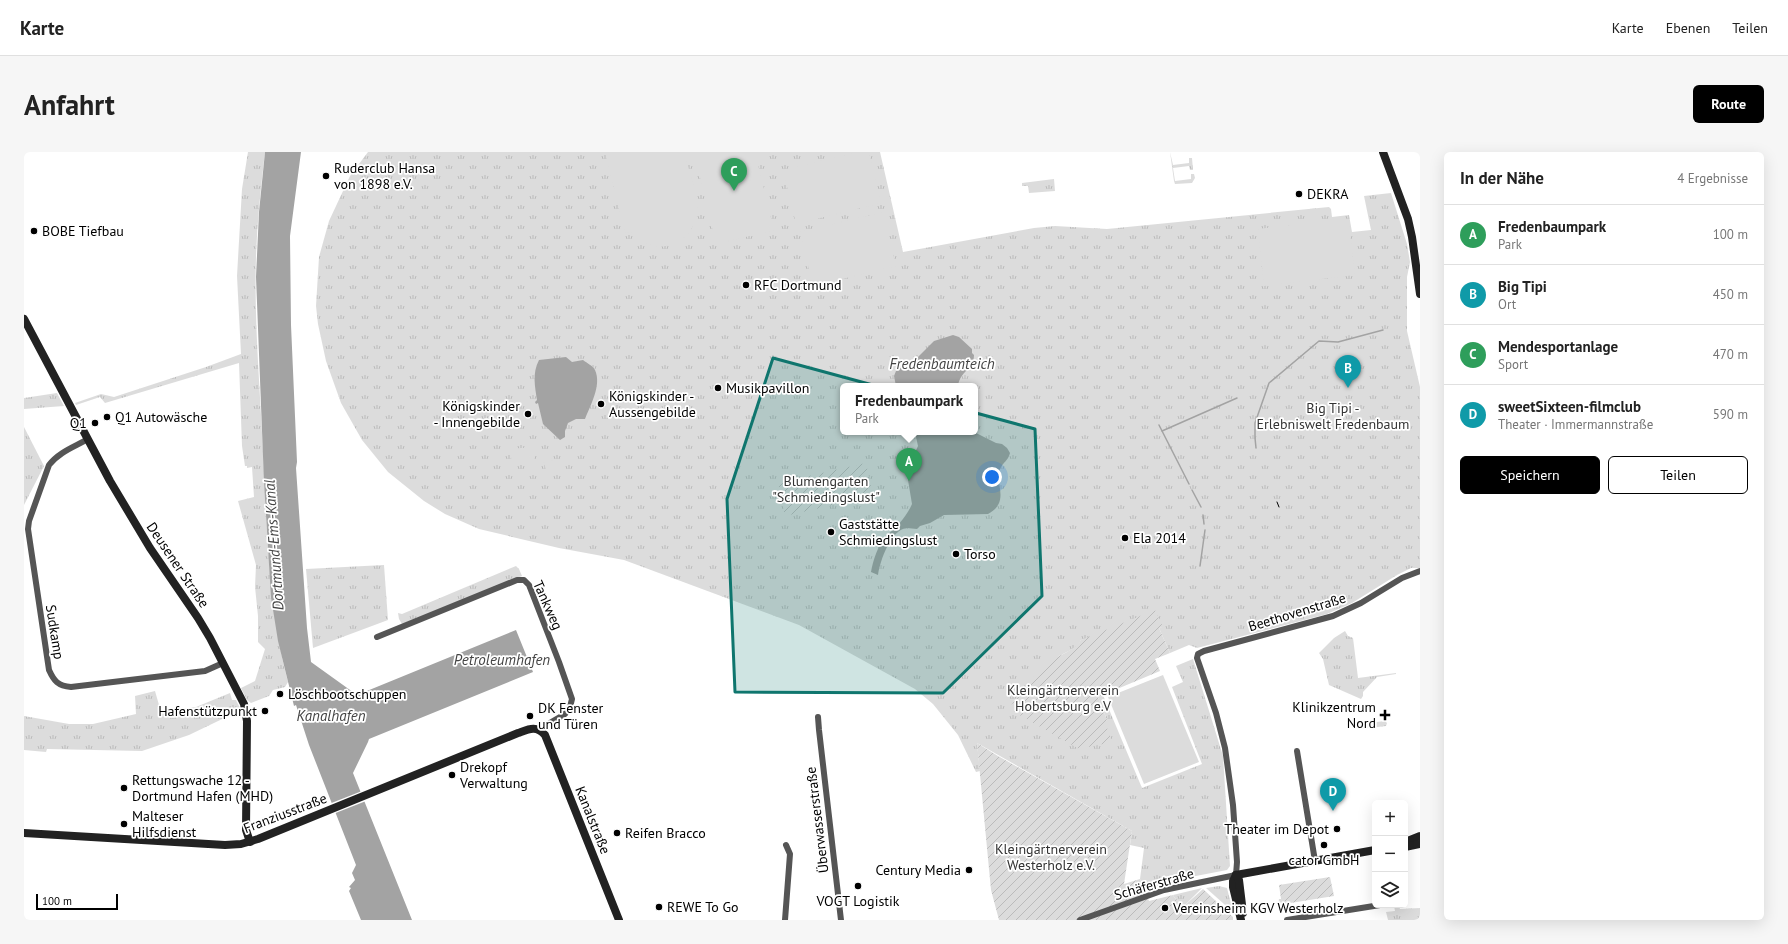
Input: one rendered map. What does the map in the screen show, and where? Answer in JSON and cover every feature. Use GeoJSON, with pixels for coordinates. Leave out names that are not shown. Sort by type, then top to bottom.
{"type":"FeatureCollection","features":[{"type":"Feature","properties":{"kind":"main road"},"geometry":{"type":"LineString","coordinates":[[1383,152],[1408,219],[1420,294]]}},
{"type":"Feature","properties":{"kind":"main road","name":"Deusener Straße"},"geometry":{"type":"LineString","coordinates":[[24,319],[137,528],[198,618],[244,704],[246,712],[246,825],[250,842]]}},
{"type":"Feature","properties":{"kind":"main road","name":"Franziusstraße"},"geometry":{"type":"LineString","coordinates":[[24,834],[232,845],[250,842],[518,733],[532,728],[541,730]]}},
{"type":"Feature","properties":{"kind":"main road","name":"Kanalstraße"},"geometry":{"type":"LineString","coordinates":[[541,730],[545,735],[620,920]]}},
{"type":"Feature","properties":{"kind":"main road"},"geometry":{"type":"LineString","coordinates":[[1408,841],[1420,836]]}},
{"type":"Feature","properties":{"kind":"main road"},"geometry":{"type":"LineString","coordinates":[[1408,846],[1420,844]]}},
{"type":"Feature","properties":{"kind":"main road"},"geometry":{"type":"LineString","coordinates":[[1236,875],[1372,851]]}},
{"type":"Feature","properties":{"kind":"main road"},"geometry":{"type":"LineString","coordinates":[[1236,875],[1233,881],[1233,887],[1241,920]]}},
{"type":"Feature","properties":{"kind":"main road"},"geometry":{"type":"LineString","coordinates":[[1236,875],[1240,887],[1244,920]]}},
{"type":"Feature","properties":{"kind":"street","name":"Sudkamp"},"geometry":{"type":"LineString","coordinates":[[88,439],[61,453],[53,460],[29,521],[28,529],[49,670],[54,680],[62,686],[71,687],[205,671],[223,663]]}},
{"type":"Feature","properties":{"kind":"street","name":"Beethovenstraße"},"geometry":{"type":"LineString","coordinates":[[1236,875],[1237,862],[1233,805],[1226,748],[1216,713],[1197,658],[1198,654],[1204,651],[1333,616],[1361,604],[1402,578],[1420,571]]}},
{"type":"Feature","properties":{"kind":"street","name":"Tankweg"},"geometry":{"type":"LineString","coordinates":[[377,638],[517,580],[524,580],[529,585],[572,699],[570,707],[565,714],[541,730]]}},
{"type":"Feature","properties":{"kind":"street","name":"Überwasserstraße"},"geometry":{"type":"LineString","coordinates":[[818,717],[818,730],[840,920]]}},
{"type":"Feature","properties":{"kind":"street"},"geometry":{"type":"LineString","coordinates":[[1296,751],[1316,861]]}},
{"type":"Feature","properties":{"kind":"street"},"geometry":{"type":"LineString","coordinates":[[785,920],[790,854],[786,845]]}},
{"type":"Feature","properties":{"kind":"street","name":"Schäferstraße"},"geometry":{"type":"LineString","coordinates":[[1080,920],[1159,892],[1236,875]]}},
{"type":"Feature","properties":{"kind":"street"},"geometry":{"type":"LineString","coordinates":[[1287,920],[1372,906]]}},
{"type":"Feature","properties":{"kind":"highlighted area"},"geometry":{"type":"Polygon","coordinates":[[[773,358],[1035,429],[1042,596],[943,693],[735,692],[727,499],[773,358]]]}},
{"type":"Feature","properties":{"kind":"green space"},"geometry":{"type":"Polygon","coordinates":[[[248,152],[265,152],[259,204],[257,244],[257,330],[272,596],[281,653],[288,682],[285,687],[273,690],[269,696],[251,703],[247,700],[241,688],[255,681],[265,649],[258,642],[258,616],[255,587],[256,565],[238,501],[254,497],[252,467],[247,468],[247,466],[245,466],[242,446],[239,363],[105,403],[100,397],[76,405],[75,403],[101,394],[114,397],[241,354],[237,276],[242,189],[248,152]]]}},
{"type":"Feature","properties":{"kind":"green space","name":"Big Tipi - Erlebniswelt Fredenbaum"},"geometry":{"type":"Polygon","coordinates":[[[368,152],[880,152],[903,252],[1034,228],[1055,226],[1107,229],[1329,207],[1331,209],[1332,217],[1349,215],[1352,232],[1371,230],[1364,196],[1391,193],[1407,244],[1410,262],[1407,277],[1407,331],[1420,387],[1420,568],[1411,568],[1352,603],[1327,614],[1197,648],[1189,645],[1170,653],[1159,628],[1162,627],[1081,640],[1077,647],[1057,657],[1105,721],[1107,720],[1098,697],[1103,695],[1142,788],[1202,764],[1172,687],[1183,682],[1176,666],[1193,659],[1223,756],[1230,866],[1227,870],[1175,880],[1145,890],[1140,879],[1144,848],[1130,845],[1132,831],[977,743],[980,771],[976,772],[958,735],[933,704],[915,689],[799,625],[624,560],[559,548],[479,529],[445,514],[424,501],[388,472],[362,440],[341,403],[326,361],[318,324],[316,306],[319,257],[329,221],[350,176],[368,152]]]}},
{"type":"Feature","properties":{"kind":"green space"},"geometry":{"type":"Polygon","coordinates":[[[605,152],[684,152],[695,191],[697,206],[695,221],[687,235],[673,244],[657,246],[643,242],[631,232],[625,233],[605,152]]]}},
{"type":"Feature","properties":{"kind":"green space"},"geometry":{"type":"Polygon","coordinates":[[[694,152],[755,152],[774,230],[716,244],[694,152]]]}},
{"type":"Feature","properties":{"kind":"green space"},"geometry":{"type":"Polygon","coordinates":[[[857,152],[869,152],[881,203],[796,224],[783,170],[857,152]]]}},
{"type":"Feature","properties":{"kind":"green space"},"geometry":{"type":"Polygon","coordinates":[[[1170,152],[1173,165],[1189,163],[1189,158],[1192,158],[1193,170],[1190,170],[1189,166],[1173,168],[1175,181],[1191,179],[1191,174],[1194,174],[1195,178],[1192,183],[1175,184],[1170,152]]]}},
{"type":"Feature","properties":{"kind":"green space"},"geometry":{"type":"Polygon","coordinates":[[[1054,179],[1055,191],[1029,193],[1028,186],[1022,186],[1022,183],[1054,179]]]}},
{"type":"Feature","properties":{"kind":"green space"},"geometry":{"type":"Polygon","coordinates":[[[883,212],[896,266],[813,286],[800,232],[883,212]]]}},
{"type":"Feature","properties":{"kind":"green space"},"geometry":{"type":"Polygon","coordinates":[[[1346,218],[1349,226],[1355,275],[1264,286],[1258,229],[1346,218]]]}},
{"type":"Feature","properties":{"kind":"green space"},"geometry":{"type":"Polygon","coordinates":[[[57,393],[64,406],[24,409],[24,398],[57,393]]]}},
{"type":"Feature","properties":{"kind":"green space"},"geometry":{"type":"Polygon","coordinates":[[[24,427],[44,466],[24,505],[24,427]]]}},
{"type":"Feature","properties":{"kind":"green space"},"geometry":{"type":"Polygon","coordinates":[[[533,447],[535,463],[512,465],[510,449],[533,447]]]}},
{"type":"Feature","properties":{"kind":"green space"},"geometry":{"type":"Polygon","coordinates":[[[550,453],[554,468],[546,470],[542,455],[550,453]]]}},
{"type":"Feature","properties":{"kind":"green space","name":"Blumengarten \"Schmiedingslust\""},"geometry":{"type":"Polygon","coordinates":[[[866,463],[873,496],[785,516],[778,483],[866,463]]]}},
{"type":"Feature","properties":{"kind":"green space"},"geometry":{"type":"Polygon","coordinates":[[[384,565],[388,620],[313,648],[306,569],[384,565]]]}},
{"type":"Feature","properties":{"kind":"green space"},"geometry":{"type":"Polygon","coordinates":[[[516,566],[522,576],[402,624],[399,619],[398,613],[402,614],[516,566]]]}},
{"type":"Feature","properties":{"kind":"green space","name":"Kleingärtnerverein Hobertsburg e.V"},"geometry":{"type":"Polygon","coordinates":[[[1155,610],[1163,627],[1159,628],[1170,653],[1155,659],[1160,671],[1098,697],[1107,720],[1105,722],[1112,742],[1079,749],[1009,709],[1037,672],[1053,659],[1071,650],[1081,640],[1155,610]]]}},
{"type":"Feature","properties":{"kind":"green space"},"geometry":{"type":"Polygon","coordinates":[[[1345,631],[1348,636],[1353,638],[1358,678],[1396,673],[1377,677],[1363,692],[1361,699],[1329,685],[1323,659],[1319,653],[1334,638],[1345,631]]]}},
{"type":"Feature","properties":{"kind":"green space"},"geometry":{"type":"Polygon","coordinates":[[[1163,675],[1199,762],[1144,784],[1108,697],[1163,675]]]}},
{"type":"Feature","properties":{"kind":"green space"},"geometry":{"type":"Polygon","coordinates":[[[155,691],[161,712],[196,707],[230,693],[232,700],[236,700],[241,710],[189,735],[142,751],[47,749],[46,752],[24,750],[24,716],[69,724],[93,724],[136,714],[135,696],[155,691]]]}},
{"type":"Feature","properties":{"kind":"green space"},"geometry":{"type":"Polygon","coordinates":[[[1385,721],[1387,723],[1386,726],[1361,729],[1359,727],[1361,724],[1385,721]]]}},
{"type":"Feature","properties":{"kind":"green space","name":"Kleingärtnerverein Westerholz e.V."},"geometry":{"type":"Polygon","coordinates":[[[977,743],[1132,831],[1124,884],[1140,879],[1149,901],[1173,895],[1184,906],[1203,889],[1233,917],[1233,920],[999,920],[991,890],[977,743]]]}},
{"type":"Feature","properties":{"kind":"green space"},"geometry":{"type":"Polygon","coordinates":[[[1330,877],[1334,896],[1278,905],[1279,899],[1281,899],[1279,885],[1330,877]]]}},
{"type":"Feature","properties":{"kind":"green space"},"geometry":{"type":"Polygon","coordinates":[[[1219,886],[1227,888],[1233,912],[1206,888],[1219,886]]]}},
{"type":"Feature","properties":{"kind":"green space"},"geometry":{"type":"Polygon","coordinates":[[[1202,888],[1184,906],[1173,895],[1202,888]]]}},
{"type":"Feature","properties":{"kind":"green space"},"geometry":{"type":"Polygon","coordinates":[[[1394,908],[1420,908],[1420,920],[1388,920],[1386,912],[1395,911],[1394,908]]]}},
{"type":"Feature","properties":{"kind":"water"},"geometry":{"type":"Polygon","coordinates":[[[265,152],[301,152],[290,236],[291,325],[297,462],[296,468],[307,628],[311,662],[357,695],[516,630],[533,672],[369,739],[353,773],[412,920],[361,920],[349,891],[351,888],[349,887],[355,880],[352,873],[356,865],[309,745],[296,705],[294,706],[278,641],[271,597],[264,482],[256,277],[259,212],[265,152]]]}},
{"type":"Feature","properties":{"kind":"water","name":"Fredenbaumteich"},"geometry":{"type":"Polygon","coordinates":[[[953,335],[959,337],[972,349],[972,353],[974,355],[972,364],[961,377],[959,383],[895,383],[894,376],[896,371],[917,358],[934,341],[953,335]]]}},
{"type":"Feature","properties":{"kind":"water"},"geometry":{"type":"Polygon","coordinates":[[[566,357],[572,362],[583,360],[591,366],[595,370],[597,382],[596,389],[585,419],[576,419],[568,423],[565,431],[565,437],[560,440],[543,424],[538,403],[536,404],[535,402],[537,400],[535,370],[539,360],[566,357]]]}},
{"type":"Feature","properties":{"kind":"water"},"geometry":{"type":"Polygon","coordinates":[[[978,434],[996,443],[1002,444],[1010,453],[1000,469],[999,504],[988,514],[944,515],[930,523],[920,526],[917,529],[907,528],[901,530],[891,540],[887,547],[878,575],[871,572],[879,548],[887,535],[905,517],[912,504],[906,468],[908,468],[918,446],[916,435],[978,434]]]}},
{"type":"Feature","properties":{"kind":"pier"},"geometry":{"type":"Polygon","coordinates":[[[362,791],[366,801],[333,814],[329,804],[362,791]]]}},
{"type":"Feature","properties":{"kind":"waterway"},"geometry":{"type":"LineString","coordinates":[[1256,448],[1255,423],[1269,383],[1319,341],[1338,342],[1383,330]]}},
{"type":"Feature","properties":{"kind":"waterway"},"geometry":{"type":"LineString","coordinates":[[1162,431],[1237,398]]}},
{"type":"Feature","properties":{"kind":"waterway"},"geometry":{"type":"LineString","coordinates":[[1159,425],[1189,484]]}},
{"type":"Feature","properties":{"kind":"waterway"},"geometry":{"type":"LineString","coordinates":[[1192,490],[1201,507]]}},
{"type":"Feature","properties":{"kind":"waterway"},"geometry":{"type":"LineString","coordinates":[[1203,515],[1204,524]]}},
{"type":"Feature","properties":{"kind":"waterway"},"geometry":{"type":"LineString","coordinates":[[1200,566],[1205,530]]}},
{"type":"Feature","properties":{"kind":"tram line"},"geometry":{"type":"LineString","coordinates":[[1277,502],[1279,507]]}},
{"type":"Feature","properties":{"kind":"place","name":"Ruderclub Hansa von 1898 e.V."},"geometry":{"type":"Point","coordinates":[326,176]}},
{"type":"Feature","properties":{"kind":"place","name":"Mendesportanlage"},"geometry":{"type":"Point","coordinates":[734,191]}},
{"type":"Feature","properties":{"kind":"place","name":"DEKRA"},"geometry":{"type":"Point","coordinates":[1299,194]}},
{"type":"Feature","properties":{"kind":"place","name":"BOBE Tiefbau"},"geometry":{"type":"Point","coordinates":[34,231]}},
{"type":"Feature","properties":{"kind":"place","name":"RFC Dortmund"},"geometry":{"type":"Point","coordinates":[746,285]}},
{"type":"Feature","properties":{"kind":"place","name":"Musikpavillon"},"geometry":{"type":"Point","coordinates":[718,388]}},
{"type":"Feature","properties":{"kind":"place","name":"Big Tipi"},"geometry":{"type":"Point","coordinates":[1348,388]}},
{"type":"Feature","properties":{"kind":"place","name":"Königskinder - Aussengebilde"},"geometry":{"type":"Point","coordinates":[601,404]}},
{"type":"Feature","properties":{"kind":"place","name":"Königskinder - Innengebilde"},"geometry":{"type":"Point","coordinates":[528,414]}},
{"type":"Feature","properties":{"kind":"place","name":"Q1 Autowäsche"},"geometry":{"type":"Point","coordinates":[107,417]}},
{"type":"Feature","properties":{"kind":"place","name":"Q1"},"geometry":{"type":"Point","coordinates":[95,423]}},
{"type":"Feature","properties":{"kind":"place","name":"Fredenbaumpark"},"geometry":{"type":"Point","coordinates":[909,481]}},
{"type":"Feature","properties":{"kind":"place","name":"Gaststätte Schmiedingslust"},"geometry":{"type":"Point","coordinates":[831,532]}},
{"type":"Feature","properties":{"kind":"place","name":"Ela 2014"},"geometry":{"type":"Point","coordinates":[1125,538]}},
{"type":"Feature","properties":{"kind":"place","name":"Torso"},"geometry":{"type":"Point","coordinates":[956,554]}},
{"type":"Feature","properties":{"kind":"place","name":"Löschbootschuppen"},"geometry":{"type":"Point","coordinates":[280,694]}},
{"type":"Feature","properties":{"kind":"place","name":"Hafenstützpunkt"},"geometry":{"type":"Point","coordinates":[265,711]}},
{"type":"Feature","properties":{"kind":"place","name":"Klinikzentrum Nord"},"geometry":{"type":"Point","coordinates":[1385,715]}},
{"type":"Feature","properties":{"kind":"place","name":"DK Fenster und Türen"},"geometry":{"type":"Point","coordinates":[530,716]}},
{"type":"Feature","properties":{"kind":"place","name":"Drekopf Verwaltung"},"geometry":{"type":"Point","coordinates":[452,775]}},
{"type":"Feature","properties":{"kind":"place","name":"Rettungswache 12 - Dortmund Hafen (MHD)"},"geometry":{"type":"Point","coordinates":[124,788]}},
{"type":"Feature","properties":{"kind":"place","name":"sweetSixteen-filmclub"},"geometry":{"type":"Point","coordinates":[1333,811]}},
{"type":"Feature","properties":{"kind":"place","name":"Malteser Hilfsdienst"},"geometry":{"type":"Point","coordinates":[124,824]}},
{"type":"Feature","properties":{"kind":"place","name":"Theater im Depot"},"geometry":{"type":"Point","coordinates":[1337,829]}},
{"type":"Feature","properties":{"kind":"place","name":"Reifen Bracco"},"geometry":{"type":"Point","coordinates":[617,833]}},
{"type":"Feature","properties":{"kind":"place","name":"cator GmbH"},"geometry":{"type":"Point","coordinates":[1324,845]}},
{"type":"Feature","properties":{"kind":"place","name":"Century Media"},"geometry":{"type":"Point","coordinates":[969,870]}},
{"type":"Feature","properties":{"kind":"place","name":"VOGT Logistik"},"geometry":{"type":"Point","coordinates":[858,886]}},
{"type":"Feature","properties":{"kind":"place","name":"REWE To Go"},"geometry":{"type":"Point","coordinates":[659,907]}},
{"type":"Feature","properties":{"kind":"place","name":"Vereinsheim KGV Westerholz"},"geometry":{"type":"Point","coordinates":[1165,908]}},
{"type":"Feature","properties":{"kind":"water label","name":"Dortmund-Ems-Kanal"},"geometry":{"type":"Point","coordinates":[274,545]}},
{"type":"Feature","properties":{"kind":"water label","name":"Petroleumhafen"},"geometry":{"type":"Point","coordinates":[502,660]}},
{"type":"Feature","properties":{"kind":"water label","name":"Kanalhafen"},"geometry":{"type":"Point","coordinates":[331,716]}}]}
